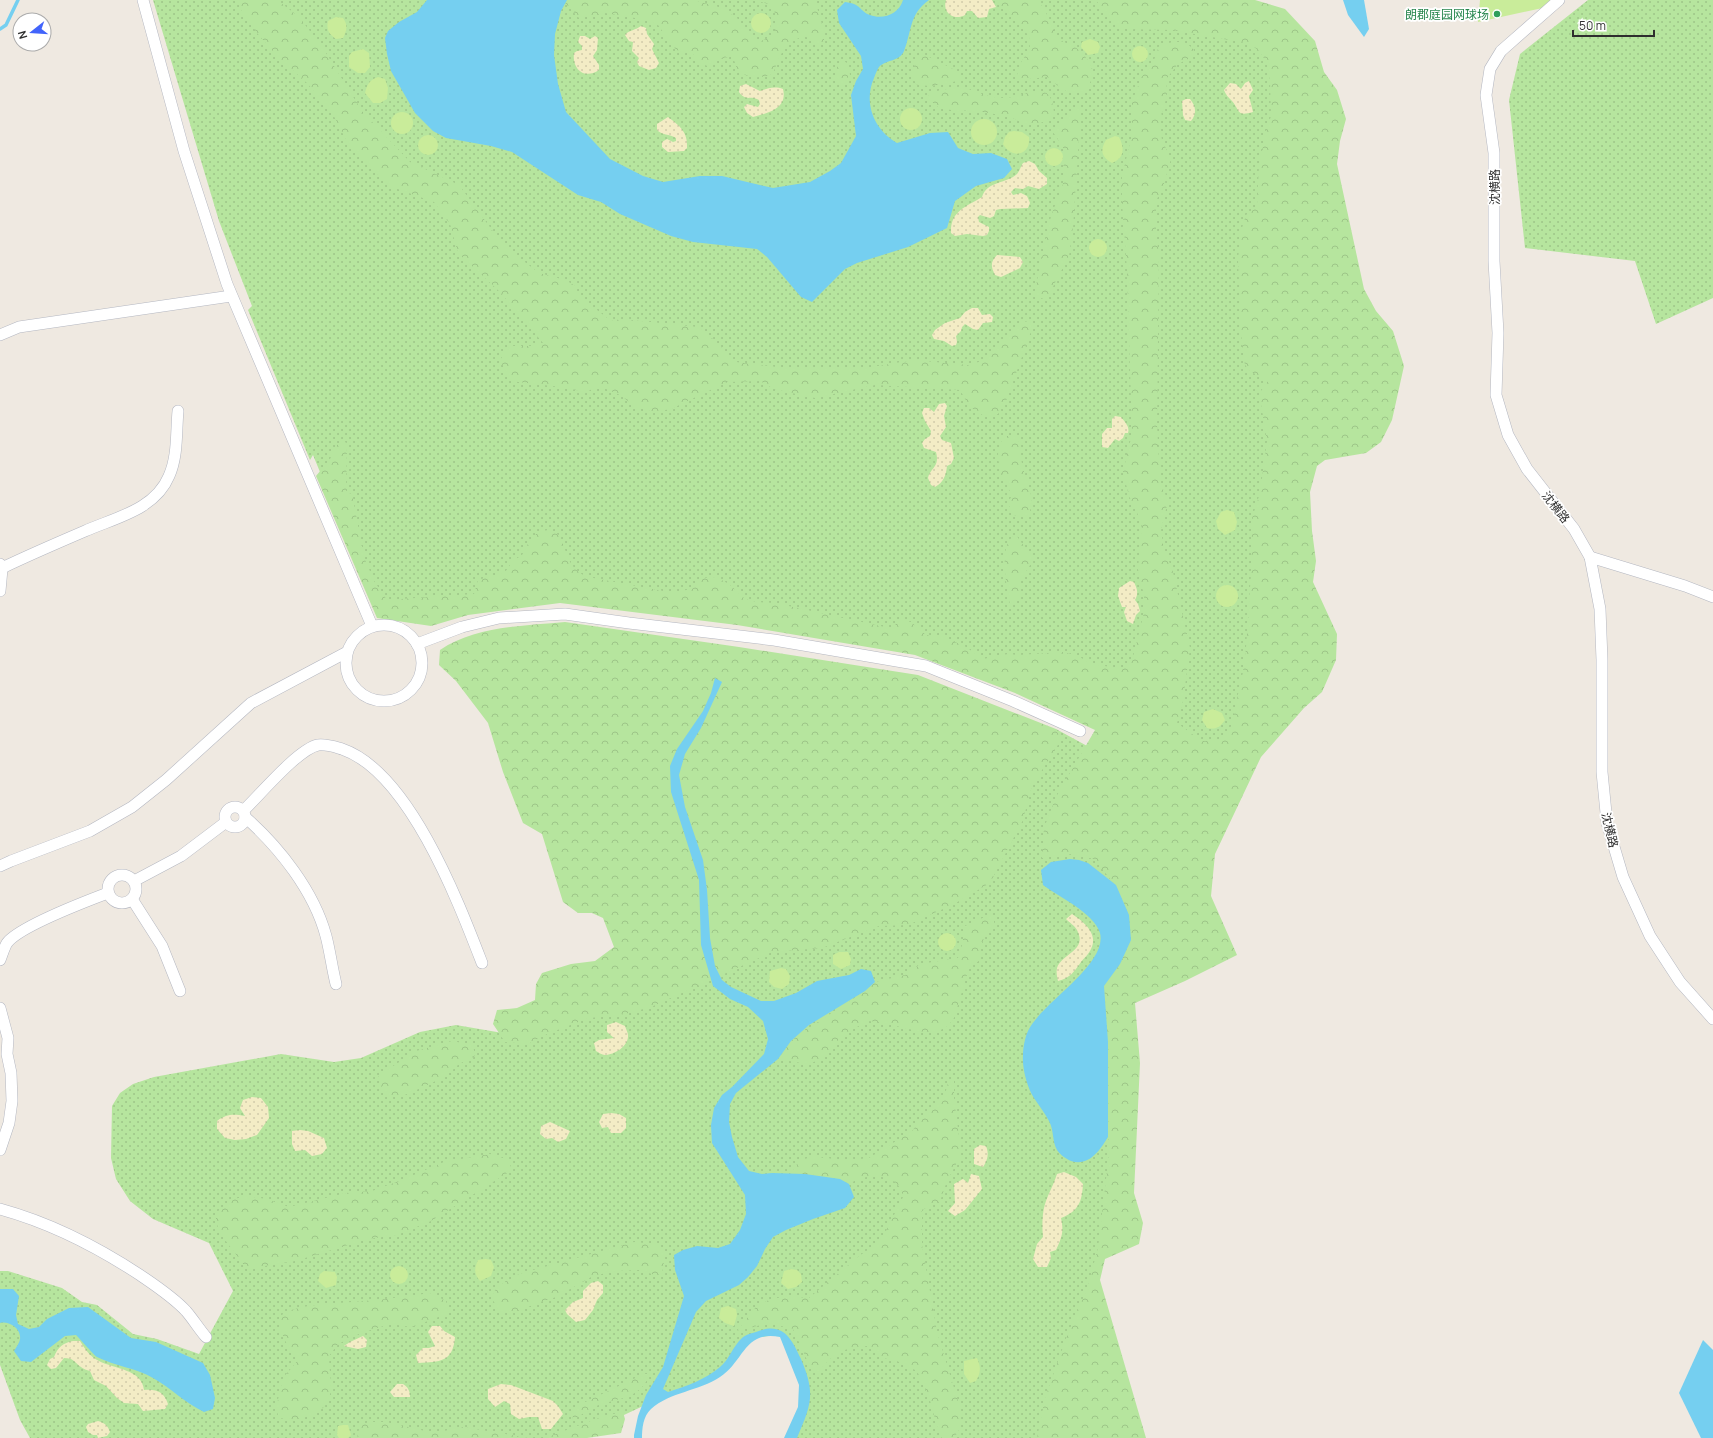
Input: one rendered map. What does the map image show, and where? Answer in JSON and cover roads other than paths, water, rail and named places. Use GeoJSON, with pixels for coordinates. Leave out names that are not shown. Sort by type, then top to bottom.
{"type":"FeatureCollection","features":[{"type":"Feature","properties":{"kind":"street"},"geometry":{"type":"LineString","coordinates":[[143,0],[184,151],[232,296],[372,626]]}},
{"type":"Feature","properties":{"kind":"street","name":"沈横路"},"geometry":{"type":"LineString","coordinates":[[1559,0],[1501,51],[1490,69],[1486,95],[1494,154],[1494,261],[1498,334],[1496,395],[1508,435],[1527,469],[1574,529],[1590,557],[1600,609],[1602,660],[1602,772],[1607,823],[1623,877],[1650,936],[1680,982],[1713,1019]]}},
{"type":"Feature","properties":{"kind":"street"},"geometry":{"type":"LineString","coordinates":[[0,335],[18,327],[232,296]]}},
{"type":"Feature","properties":{"kind":"street"},"geometry":{"type":"LineString","coordinates":[[0,591],[2,586],[1,566],[93,527],[122,518],[150,500],[160,490],[169,478],[175,461],[178,410]]}},
{"type":"Feature","properties":{"kind":"street"},"geometry":{"type":"LineString","coordinates":[[1590,557],[1685,586],[1713,597]]}},
{"type":"Feature","properties":{"kind":"street"},"geometry":{"type":"LineString","coordinates":[[417,644],[462,627],[499,618],[565,614],[774,640],[926,666],[1013,701],[1080,731]]}},
{"type":"Feature","properties":{"kind":"street"},"geometry":{"type":"LineString","coordinates":[[384,625],[397,627],[408,634],[417,644],[421,656],[422,669],[418,681],[410,692],[399,699],[387,702],[374,701],[363,696],[354,688],[348,677],[345,664],[347,652],[352,641],[361,632],[372,626],[384,625]]}},
{"type":"Feature","properties":{"kind":"street"},"geometry":{"type":"LineString","coordinates":[[0,866],[11,860],[90,831],[132,807],[166,780],[251,703],[347,652]]}},
{"type":"Feature","properties":{"kind":"street"},"geometry":{"type":"LineString","coordinates":[[336,984],[326,935],[312,902],[294,871],[260,831],[244,814],[238,807],[228,810],[225,816],[226,822],[231,826],[238,827],[243,823],[244,814],[294,760],[306,751],[318,746],[332,746],[350,752],[369,764],[409,809],[429,843],[459,904],[482,963]]}},
{"type":"Feature","properties":{"kind":"street"},"geometry":{"type":"LineString","coordinates":[[134,881],[181,856],[226,822]]}},
{"type":"Feature","properties":{"kind":"street"},"geometry":{"type":"LineString","coordinates":[[118,875],[127,876],[134,881],[136,890],[132,899],[128,902],[118,902],[108,893],[111,880],[118,875]]}},
{"type":"Feature","properties":{"kind":"street"},"geometry":{"type":"LineString","coordinates":[[0,960],[3,941],[29,927],[108,893]]}},
{"type":"Feature","properties":{"kind":"street"},"geometry":{"type":"LineString","coordinates":[[132,899],[162,946],[180,991]]}},
{"type":"Feature","properties":{"kind":"street"},"geometry":{"type":"LineString","coordinates":[[0,1008],[8,1038],[7,1054],[11,1073],[12,1101],[9,1123],[0,1150]]}},
{"type":"Feature","properties":{"kind":"street"},"geometry":{"type":"LineString","coordinates":[[0,1209],[21,1215],[72,1235],[120,1262],[160,1289],[180,1306],[206,1337]]}},
{"type":"Feature","properties":{"kind":"water"},"geometry":{"type":"Polygon","coordinates":[[[427,0],[567,0],[561,11],[555,34],[554,55],[558,84],[566,112],[610,159],[643,176],[663,182],[700,176],[722,176],[773,188],[810,182],[830,171],[841,163],[856,136],[851,95],[856,81],[863,69],[861,56],[839,23],[837,10],[845,2],[855,4],[870,15],[880,17],[890,15],[898,9],[903,0],[929,0],[914,17],[907,44],[902,55],[882,64],[876,72],[871,87],[870,97],[870,106],[873,115],[882,131],[897,143],[930,133],[948,132],[958,148],[973,154],[991,153],[1007,159],[1012,169],[1004,178],[976,186],[955,201],[947,228],[908,247],[857,263],[845,269],[812,302],[801,297],[767,257],[757,249],[693,242],[671,236],[620,214],[601,202],[578,195],[512,152],[491,146],[446,138],[433,131],[415,113],[391,71],[385,38],[388,31],[399,22],[417,12],[427,0]]]}},
{"type":"Feature","properties":{"kind":"water"},"geometry":{"type":"Polygon","coordinates":[[[1343,0],[1364,0],[1369,29],[1364,37],[1348,15],[1343,0]]]}},
{"type":"Feature","properties":{"kind":"water"},"geometry":{"type":"Polygon","coordinates":[[[715,678],[722,682],[701,728],[685,754],[679,775],[685,807],[703,860],[707,890],[710,938],[715,966],[722,980],[731,987],[761,1001],[774,1001],[796,993],[817,981],[849,975],[861,969],[871,971],[875,982],[865,991],[809,1025],[791,1041],[778,1059],[736,1093],[730,1104],[729,1122],[732,1137],[738,1157],[749,1171],[762,1174],[805,1174],[840,1179],[849,1184],[854,1197],[845,1208],[813,1219],[773,1237],[765,1249],[757,1266],[748,1277],[739,1285],[706,1301],[696,1312],[663,1389],[668,1392],[708,1376],[726,1361],[739,1341],[745,1336],[765,1329],[779,1330],[794,1344],[809,1381],[810,1399],[806,1417],[797,1438],[784,1438],[798,1407],[799,1385],[780,1337],[768,1336],[759,1338],[752,1343],[728,1371],[712,1382],[676,1395],[659,1403],[651,1409],[646,1415],[642,1438],[634,1438],[638,1416],[646,1395],[663,1367],[684,1296],[675,1270],[674,1255],[683,1250],[697,1246],[718,1248],[730,1244],[740,1230],[746,1214],[745,1195],[712,1143],[711,1125],[714,1108],[722,1095],[732,1087],[764,1054],[768,1039],[763,1021],[748,1007],[730,999],[713,986],[701,945],[699,880],[671,792],[670,766],[677,749],[703,711],[711,693],[715,678]]]}},
{"type":"Feature","properties":{"kind":"water"},"geometry":{"type":"Polygon","coordinates":[[[1070,859],[1088,863],[1116,885],[1129,915],[1131,940],[1120,964],[1104,986],[1108,1042],[1108,1137],[1098,1152],[1083,1162],[1071,1161],[1057,1150],[1054,1143],[1051,1124],[1034,1098],[1027,1083],[1023,1060],[1023,1049],[1026,1036],[1035,1020],[1084,971],[1094,958],[1100,945],[1100,933],[1091,919],[1084,912],[1043,885],[1041,870],[1051,862],[1070,859]]]}},
{"type":"Feature","properties":{"kind":"water"},"geometry":{"type":"Polygon","coordinates":[[[0,1289],[13,1289],[19,1296],[16,1315],[18,1324],[29,1329],[39,1327],[47,1319],[69,1308],[88,1307],[131,1338],[156,1342],[203,1363],[210,1375],[212,1384],[215,1398],[213,1409],[204,1412],[160,1382],[133,1369],[111,1363],[97,1357],[76,1335],[65,1336],[31,1362],[21,1361],[14,1351],[20,1340],[18,1330],[13,1325],[0,1323],[0,1289]]]}},
{"type":"Feature","properties":{"kind":"water"},"geometry":{"type":"Polygon","coordinates":[[[1703,1340],[1713,1350],[1713,1438],[1701,1438],[1679,1393],[1703,1340]]]}},
{"type":"Feature","properties":{"kind":"waterway"},"geometry":{"type":"LineString","coordinates":[[0,29],[6,25],[18,0]]}},
{"type":"Feature","properties":{"kind":"place","name":"朗郡庭园网球场"},"geometry":{"type":"Point","coordinates":[1497,14]}}]}
